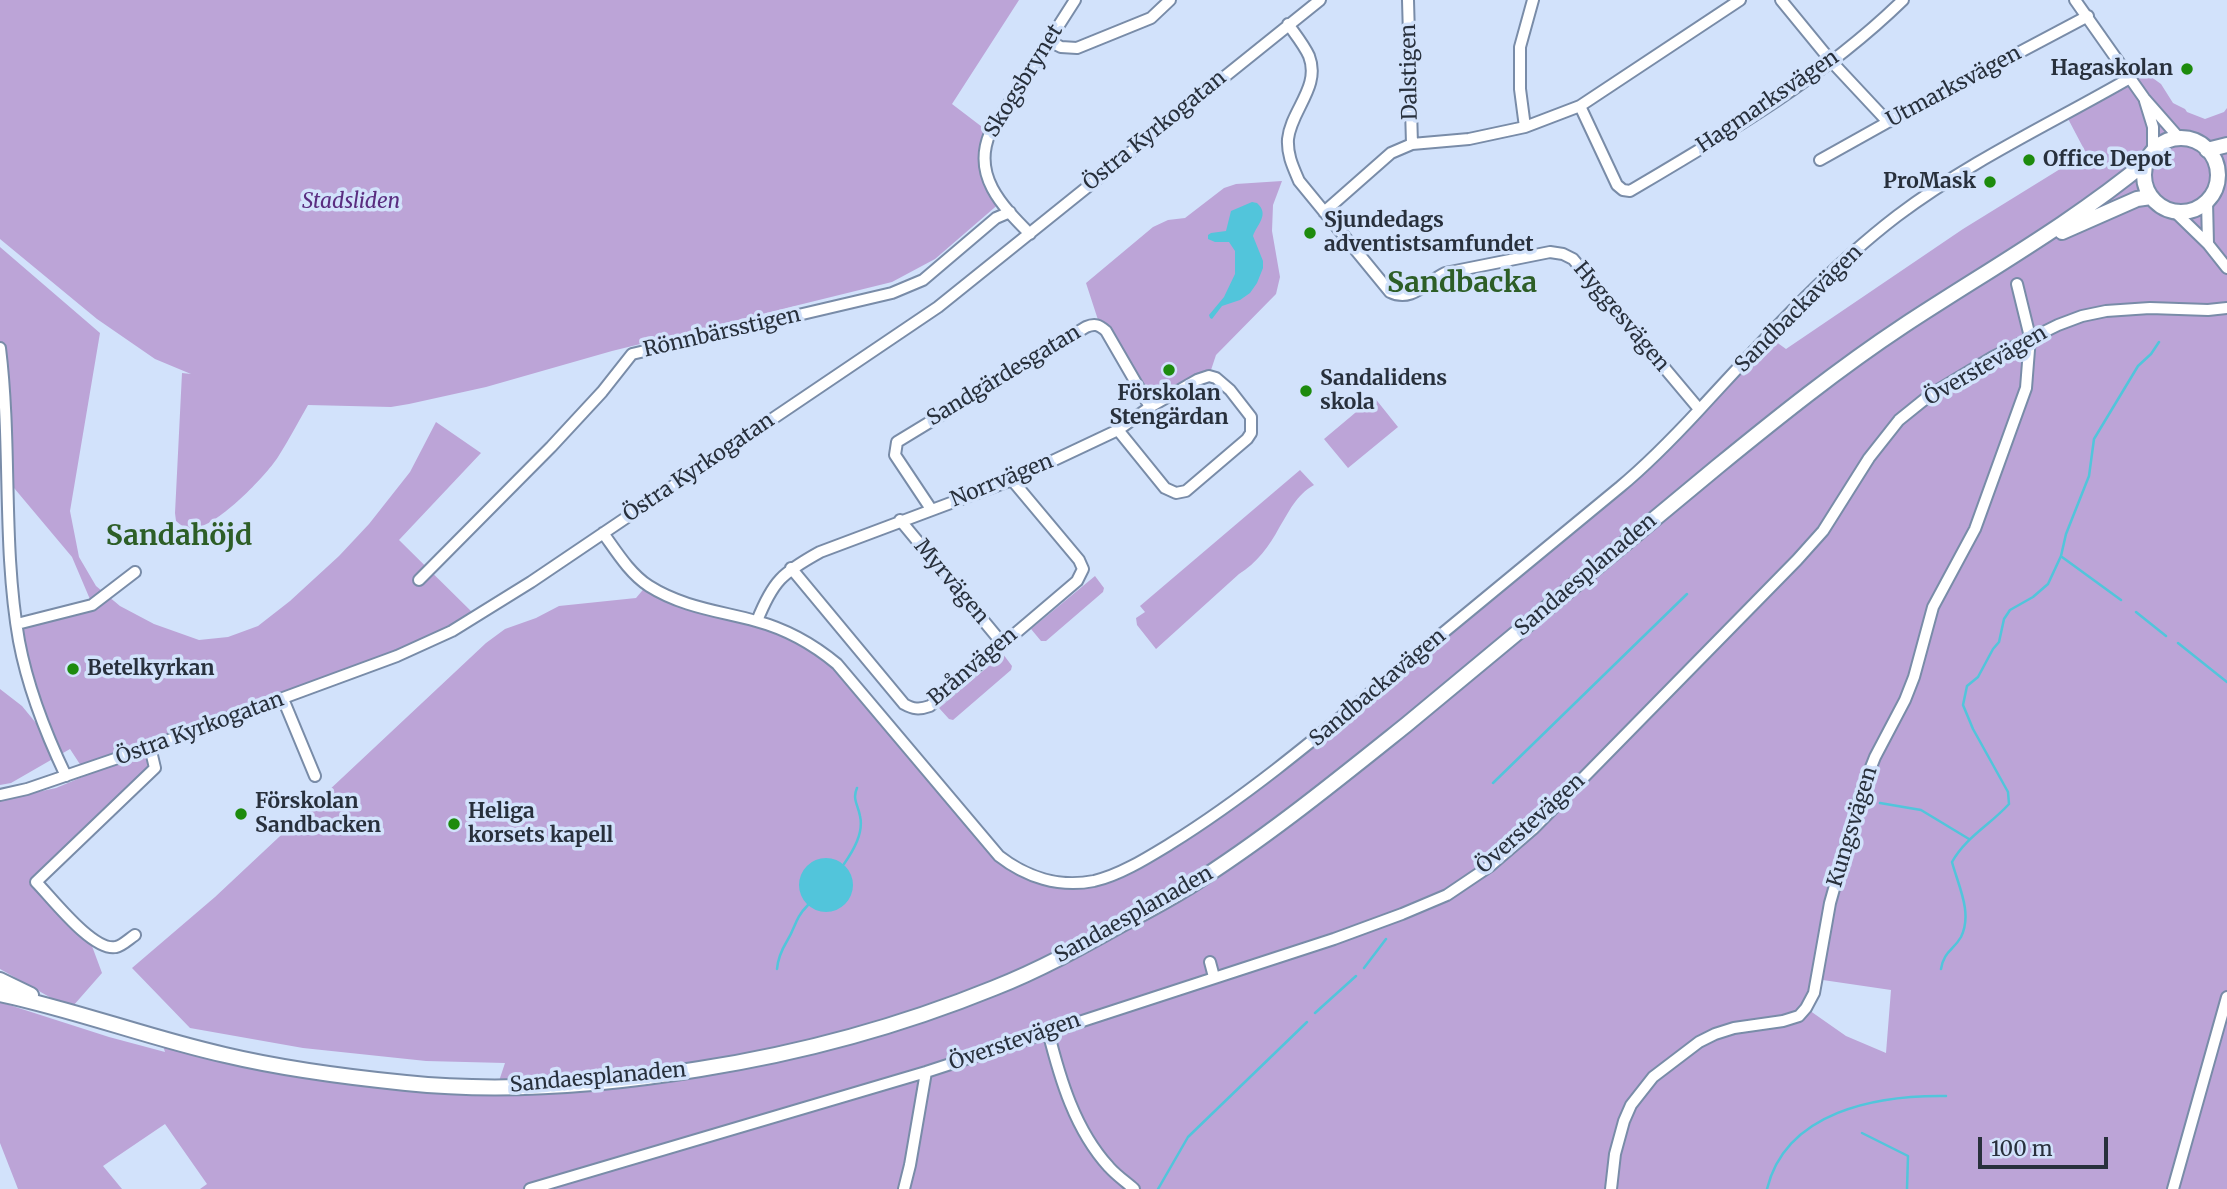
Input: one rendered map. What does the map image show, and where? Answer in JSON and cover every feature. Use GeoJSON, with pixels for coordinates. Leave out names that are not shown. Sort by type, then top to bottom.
{"type":"FeatureCollection","features":[{"type":"Feature","properties":{"kind":"main road"},"geometry":{"type":"LineString","coordinates":[[2180,139],[2197,142],[2207,150],[2216,167],[2216,190],[2193,210],[2174,211],[2162,207],[2151,197],[2144,178],[2150,156],[2165,142],[2180,139]]}},
{"type":"Feature","properties":{"kind":"main road"},"geometry":{"type":"LineString","coordinates":[[2207,150],[2227,145]]}},
{"type":"Feature","properties":{"kind":"main road","name":"Sandaesplanaden"},"geometry":{"type":"LineString","coordinates":[[0,994],[55,1006],[122,1028],[229,1056],[412,1084],[497,1087],[573,1084],[666,1075],[753,1061],[833,1043],[902,1023],[1000,986],[1086,945],[1184,890],[1252,845],[1334,783],[1823,383],[1899,328],[2102,197],[2150,156]]}},
{"type":"Feature","properties":{"kind":"main road","name":"Sandaesplanaden"},"geometry":{"type":"LineString","coordinates":[[2029,246],[2137,199],[2151,197]]}},
{"type":"Feature","properties":{"kind":"main road","name":"Sandaesplanaden"},"geometry":{"type":"LineString","coordinates":[[0,980],[55,1006]]}},
{"type":"Feature","properties":{"kind":"street","name":"Skogsbrynet"},"geometry":{"type":"LineString","coordinates":[[1030,234],[987,180],[983,170],[984,146],[1075,0]]}},
{"type":"Feature","properties":{"kind":"street"},"geometry":{"type":"LineString","coordinates":[[1049,41],[1060,47],[1077,48],[1140,24],[1161,10],[1170,0]]}},
{"type":"Feature","properties":{"kind":"street","name":"Östra Kyrkogatan"},"geometry":{"type":"LineString","coordinates":[[0,795],[27,789],[150,747],[397,656],[452,631],[603,533],[928,313],[1320,0]]}},
{"type":"Feature","properties":{"kind":"street","name":"Dalstigen"},"geometry":{"type":"LineString","coordinates":[[1408,0],[1412,144]]}},
{"type":"Feature","properties":{"kind":"street"},"geometry":{"type":"LineString","coordinates":[[1525,127],[1520,89],[1520,47],[1533,0]]}},
{"type":"Feature","properties":{"kind":"street"},"geometry":{"type":"LineString","coordinates":[[1324,212],[1391,153],[1412,144],[1469,139],[1525,127],[1580,106],[1740,0]]}},
{"type":"Feature","properties":{"kind":"street"},"geometry":{"type":"LineString","coordinates":[[1781,0],[1831,61],[1888,122]]}},
{"type":"Feature","properties":{"kind":"street","name":"Hagmarksvägen"},"geometry":{"type":"LineString","coordinates":[[1580,106],[1617,185],[1630,191],[1734,130],[1831,61],[1903,0]]}},
{"type":"Feature","properties":{"kind":"street"},"geometry":{"type":"LineString","coordinates":[[2075,0],[2144,99],[2180,139]]}},
{"type":"Feature","properties":{"kind":"street","name":"Utmarksvägen"},"geometry":{"type":"LineString","coordinates":[[1820,160],[2088,16]]}},
{"type":"Feature","properties":{"kind":"street","name":"Hyggesvägen"},"geometry":{"type":"LineString","coordinates":[[1288,24],[1306,50],[1311,64],[1307,93],[1288,137],[1290,158],[1299,181],[1391,292],[1407,297],[1445,273],[1550,252],[1563,254],[1573,260],[1699,410]]}},
{"type":"Feature","properties":{"kind":"street","name":"Sandbackavägen"},"geometry":{"type":"LineString","coordinates":[[603,533],[647,585],[678,601],[757,621],[798,638],[817,648],[837,664],[999,856],[1017,870],[1045,880],[1073,883],[1097,880],[1148,857],[1200,825],[1304,749],[1647,464],[1785,318],[1897,216],[2001,147],[2130,78]]}},
{"type":"Feature","properties":{"kind":"street"},"geometry":{"type":"LineString","coordinates":[[2144,99],[2153,127],[2150,156]]}},
{"type":"Feature","properties":{"kind":"street"},"geometry":{"type":"LineString","coordinates":[[2208,244],[2216,190]]}},
{"type":"Feature","properties":{"kind":"street"},"geometry":{"type":"LineString","coordinates":[[2174,211],[2208,244],[2227,268]]}},
{"type":"Feature","properties":{"kind":"street","name":"Rönnbärsstigen"},"geometry":{"type":"LineString","coordinates":[[419,580],[551,447],[602,392],[632,354],[892,293],[923,280],[996,218],[1010,212]]}},
{"type":"Feature","properties":{"kind":"street","name":"Kungsvägen"},"geometry":{"type":"LineString","coordinates":[[1611,1189],[1615,1154],[1624,1121],[1631,1105],[1653,1077],[1699,1042],[1716,1034],[1799,1016],[1814,993],[1829,903],[1862,790],[1875,757],[1905,701],[1933,607],[1975,528],[2026,388],[2030,337],[2017,284]]}},
{"type":"Feature","properties":{"kind":"street","name":"Överstevägen"},"geometry":{"type":"LineString","coordinates":[[530,1189],[926,1072],[1334,939],[1447,895],[1490,866],[1532,829],[1797,560],[1823,531],[1869,458],[1899,420],[1930,395],[2030,337],[2082,316],[2106,311],[2151,308],[2227,308]]}},
{"type":"Feature","properties":{"kind":"street","name":"Sandgärdesgatan"},"geometry":{"type":"LineString","coordinates":[[932,509],[895,455],[894,447],[897,442],[1086,327],[1093,324],[1106,331],[1150,407]]}},
{"type":"Feature","properties":{"kind":"street"},"geometry":{"type":"LineString","coordinates":[[0,348],[8,437],[10,558],[17,624],[26,673],[36,706],[66,776]]}},
{"type":"Feature","properties":{"kind":"street","name":"Norrvägen"},"geometry":{"type":"LineString","coordinates":[[757,621],[773,587],[791,568],[820,552],[1013,480],[1118,430],[1150,407],[1197,380],[1209,376],[1216,378],[1230,390],[1251,417],[1253,426],[1247,439],[1186,491],[1176,493],[1165,488],[1118,430]]}},
{"type":"Feature","properties":{"kind":"street","name":"Brånvägen"},"geometry":{"type":"LineString","coordinates":[[791,568],[904,704],[921,709],[929,706],[1077,581],[1083,569],[1079,560],[1013,480]]}},
{"type":"Feature","properties":{"kind":"street","name":"Myrvägen"},"geometry":{"type":"LineString","coordinates":[[900,520],[1002,643]]}},
{"type":"Feature","properties":{"kind":"street"},"geometry":{"type":"LineString","coordinates":[[17,624],[92,605],[135,572]]}},
{"type":"Feature","properties":{"kind":"street"},"geometry":{"type":"LineString","coordinates":[[282,699],[315,776]]}},
{"type":"Feature","properties":{"kind":"street"},"geometry":{"type":"LineString","coordinates":[[135,935],[117,947],[103,946],[89,937],[36,882],[155,768],[150,747]]}},
{"type":"Feature","properties":{"kind":"street"},"geometry":{"type":"LineString","coordinates":[[1209,962],[1214,977]]}},
{"type":"Feature","properties":{"kind":"street"},"geometry":{"type":"LineString","coordinates":[[2173,1189],[2227,997]]}},
{"type":"Feature","properties":{"kind":"street"},"geometry":{"type":"LineString","coordinates":[[1048,1031],[1063,1086],[1084,1132],[1109,1167],[1134,1189]]}},
{"type":"Feature","properties":{"kind":"street"},"geometry":{"type":"LineString","coordinates":[[904,1189],[911,1165],[926,1072]]}},
{"type":"Feature","properties":{"kind":"green space","name":"Stadsliden"},"geometry":{"type":"Polygon","coordinates":[[[0,0],[1019,0],[952,104],[990,133],[983,157],[1001,202],[935,259],[892,282],[612,351],[486,387],[409,404],[391,407],[308,405],[278,457],[263,476],[217,518],[206,525],[187,528],[176,521],[175,513],[182,373],[191,374],[155,359],[97,319],[0,239],[0,0]]]}},
{"type":"Feature","properties":{"kind":"green space"},"geometry":{"type":"Polygon","coordinates":[[[2143,71],[2161,84],[2173,103],[2187,112],[2205,119],[2224,112],[2227,108],[2227,1189],[200,1189],[207,1184],[165,1124],[103,1166],[122,1189],[18,1189],[0,1143],[0,1002],[165,1052],[161,1039],[229,1056],[497,1087],[505,1063],[426,1061],[303,1048],[190,1028],[132,968],[215,897],[486,643],[505,629],[559,606],[636,598],[647,585],[817,648],[999,856],[1045,880],[1097,880],[1200,825],[1620,487],[1768,336],[1786,349],[1963,229],[2086,153],[2065,113],[2143,71]],[[1816,979],[1806,1008],[1846,1036],[1886,1053],[1891,990],[1816,979]]]}},
{"type":"Feature","properties":{"kind":"green space"},"geometry":{"type":"Polygon","coordinates":[[[1282,181],[1273,205],[1272,231],[1280,277],[1276,294],[1216,355],[1209,376],[1150,407],[1100,326],[1086,283],[1153,227],[1168,220],[1185,218],[1224,188],[1236,184],[1282,181]]]}},
{"type":"Feature","properties":{"kind":"green space"},"geometry":{"type":"Polygon","coordinates":[[[0,247],[100,333],[70,511],[79,557],[96,586],[120,606],[154,624],[199,640],[228,637],[258,626],[339,556],[369,524],[410,472],[436,422],[481,453],[399,540],[476,616],[452,631],[150,747],[155,768],[37,881],[89,938],[102,973],[73,1006],[53,999],[0,969],[0,800],[56,788],[87,775],[70,749],[11,783],[0,785],[0,689],[22,706],[45,734],[17,624],[92,604],[72,557],[9,482],[0,348],[0,247]]]}},
{"type":"Feature","properties":{"kind":"green space"},"geometry":{"type":"Polygon","coordinates":[[[1374,397],[1398,427],[1348,468],[1324,439],[1374,397]]]}},
{"type":"Feature","properties":{"kind":"green space"},"geometry":{"type":"Polygon","coordinates":[[[1300,470],[1314,485],[1294,504],[1262,554],[1156,649],[1137,625],[1136,618],[1145,612],[1140,606],[1300,470]]]}},
{"type":"Feature","properties":{"kind":"green space"},"geometry":{"type":"Polygon","coordinates":[[[1095,576],[1104,588],[1103,592],[1046,641],[1041,641],[1031,629],[1095,576]]]}},
{"type":"Feature","properties":{"kind":"green space"},"geometry":{"type":"Polygon","coordinates":[[[1003,654],[1012,666],[1011,670],[953,720],[949,719],[939,708],[1003,654]]]}},
{"type":"Feature","properties":{"kind":"water"},"geometry":{"type":"Polygon","coordinates":[[[1252,202],[1261,207],[1263,216],[1253,236],[1263,268],[1250,293],[1240,300],[1222,306],[1212,319],[1209,315],[1224,297],[1235,274],[1235,251],[1229,242],[1215,242],[1208,239],[1208,235],[1226,231],[1231,211],[1252,202]]]}},
{"type":"Feature","properties":{"kind":"water"},"geometry":{"type":"Polygon","coordinates":[[[826,858],[845,866],[853,885],[845,904],[826,912],[807,904],[799,885],[807,866],[826,858]]]}},
{"type":"Feature","properties":{"kind":"waterway"},"geometry":{"type":"LineString","coordinates":[[1941,969],[1942,963],[1961,937],[1966,918],[1952,862],[1964,845],[2009,804],[2008,792],[1973,729],[1963,705],[1967,686],[1978,677],[1999,642],[2004,619],[2010,610],[2033,597],[2048,584],[2061,556],[2066,534],[2089,476],[2094,439],[2138,366],[2159,342]]}},
{"type":"Feature","properties":{"kind":"waterway"},"geometry":{"type":"LineString","coordinates":[[2062,557],[2121,600]]}},
{"type":"Feature","properties":{"kind":"waterway"},"geometry":{"type":"LineString","coordinates":[[1493,783],[1687,594]]}},
{"type":"Feature","properties":{"kind":"waterway"},"geometry":{"type":"LineString","coordinates":[[2136,612],[2166,636]]}},
{"type":"Feature","properties":{"kind":"waterway"},"geometry":{"type":"LineString","coordinates":[[2178,643],[2227,682]]}},
{"type":"Feature","properties":{"kind":"waterway"},"geometry":{"type":"LineString","coordinates":[[844,864],[859,835],[861,822],[855,799],[857,788]]}},
{"type":"Feature","properties":{"kind":"waterway"},"geometry":{"type":"LineString","coordinates":[[1880,803],[1921,810],[1969,839]]}},
{"type":"Feature","properties":{"kind":"waterway"},"geometry":{"type":"LineString","coordinates":[[777,969],[783,948],[808,905]]}},
{"type":"Feature","properties":{"kind":"waterway"},"geometry":{"type":"LineString","coordinates":[[1364,968],[1386,939]]}},
{"type":"Feature","properties":{"kind":"waterway"},"geometry":{"type":"LineString","coordinates":[[1315,1013],[1356,976]]}},
{"type":"Feature","properties":{"kind":"waterway"},"geometry":{"type":"LineString","coordinates":[[1158,1189],[1188,1137],[1307,1022]]}},
{"type":"Feature","properties":{"kind":"waterway"},"geometry":{"type":"LineString","coordinates":[[1767,1189],[1777,1163],[1793,1141],[1814,1125],[1864,1104],[1892,1099],[1946,1096]]}},
{"type":"Feature","properties":{"kind":"waterway"},"geometry":{"type":"LineString","coordinates":[[1862,1133],[1908,1156],[1907,1189]]}},
{"type":"Feature","properties":{"kind":"place","name":"Hagaskolan"},"geometry":{"type":"Point","coordinates":[2187,69]}},
{"type":"Feature","properties":{"kind":"place","name":"Office Depot"},"geometry":{"type":"Point","coordinates":[2029,160]}},
{"type":"Feature","properties":{"kind":"place","name":"ProMask"},"geometry":{"type":"Point","coordinates":[1990,182]}},
{"type":"Feature","properties":{"kind":"place","name":"Sjundedags adventistsamfundet"},"geometry":{"type":"Point","coordinates":[1310,233]}},
{"type":"Feature","properties":{"kind":"place","name":"Förskolan Stengärdan"},"geometry":{"type":"Point","coordinates":[1169,370]}},
{"type":"Feature","properties":{"kind":"place","name":"Sandalidens skola"},"geometry":{"type":"Point","coordinates":[1306,391]}},
{"type":"Feature","properties":{"kind":"place","name":"Betelkyrkan"},"geometry":{"type":"Point","coordinates":[73,669]}},
{"type":"Feature","properties":{"kind":"place","name":"Förskolan Sandbacken"},"geometry":{"type":"Point","coordinates":[241,814]}},
{"type":"Feature","properties":{"kind":"place","name":"Heliga korsets kapell"},"geometry":{"type":"Point","coordinates":[454,824]}},
{"type":"Feature","properties":{"kind":"district","name":"Sandbacka"},"geometry":{"type":"Point","coordinates":[1462,284]}},
{"type":"Feature","properties":{"kind":"district","name":"Sandahöjd"},"geometry":{"type":"Point","coordinates":[179,537]}}]}
